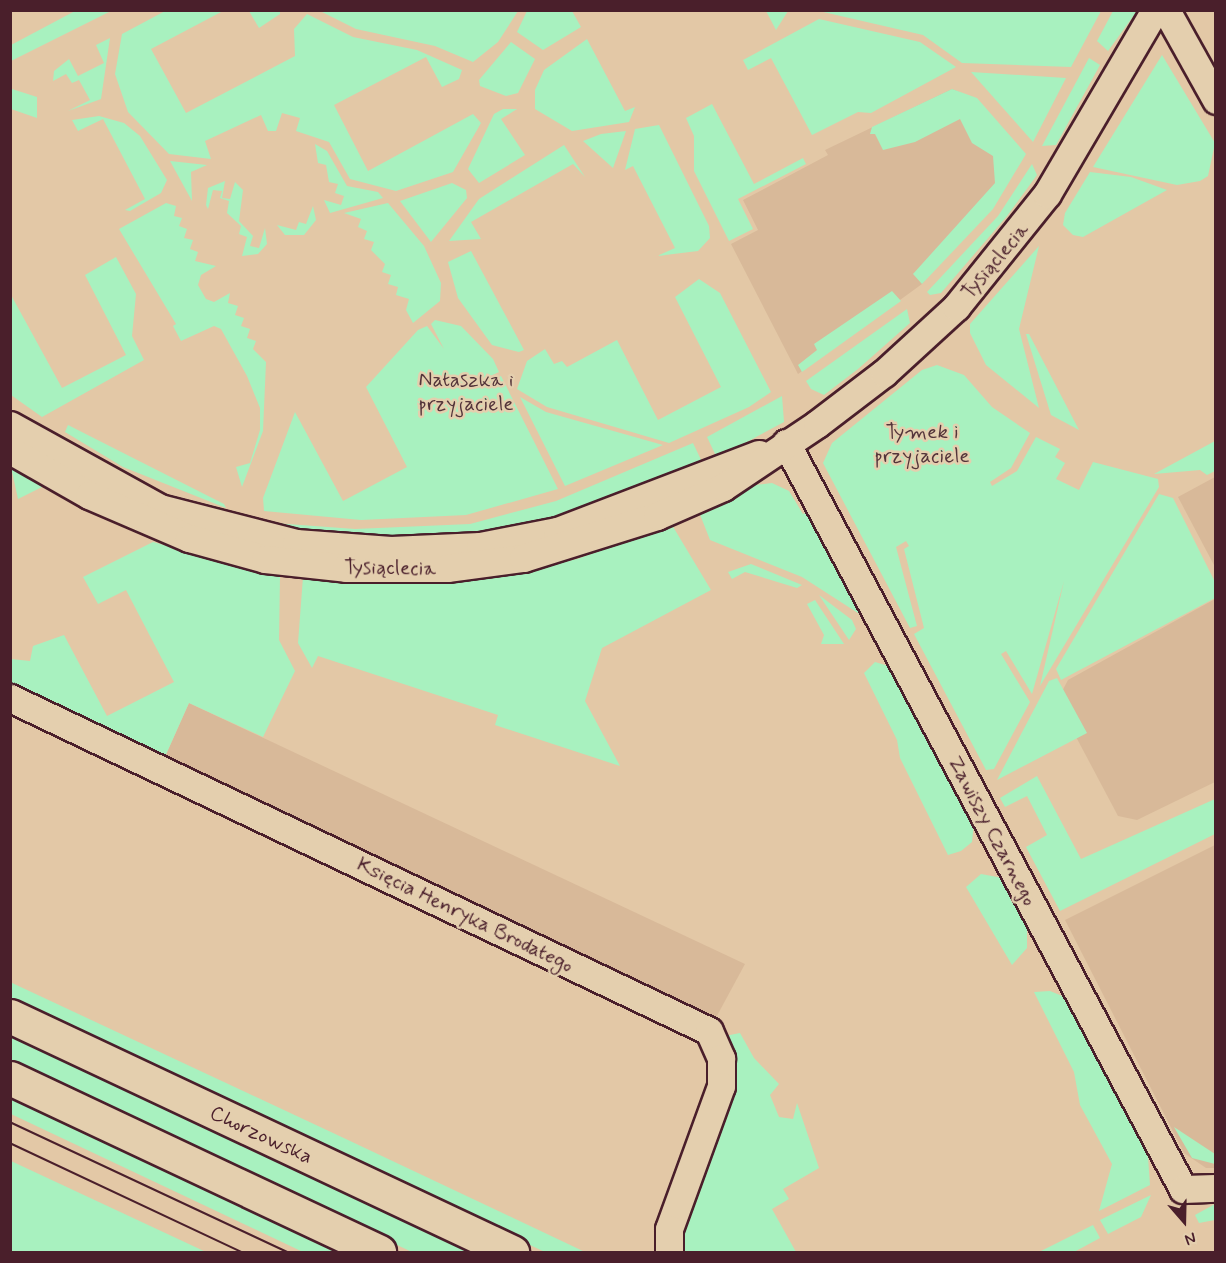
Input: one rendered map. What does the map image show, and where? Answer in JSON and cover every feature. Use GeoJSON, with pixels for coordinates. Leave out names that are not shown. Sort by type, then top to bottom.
{"type":"FeatureCollection","features":[{"type":"Feature","properties":{"kind":"main road","name":"Chorzowska"},"geometry":{"type":"LineString","coordinates":[[10,1016],[512,1252]]}},
{"type":"Feature","properties":{"kind":"main road"},"geometry":{"type":"LineString","coordinates":[[10,1078],[380,1252]]}},
{"type":"Feature","properties":{"kind":"street","name":"Tysiąclecia"},"geometry":{"type":"LineString","coordinates":[[10,450],[98,500],[196,540],[265,559],[396,570],[524,558],[608,535],[723,487],[902,358],[1004,252],[1060,175],[1155,10]]}},
{"type":"Feature","properties":{"kind":"street"},"geometry":{"type":"LineString","coordinates":[[1166,10],[1215,100]]}},
{"type":"Feature","properties":{"kind":"street","name":"Tysiąclecia"},"geometry":{"type":"LineString","coordinates":[[10,425],[160,508],[296,543],[391,550],[480,546],[557,531],[736,459],[777,447]]}},
{"type":"Feature","properties":{"kind":"street","name":"Zawiszy Czarnego"},"geometry":{"type":"LineString","coordinates":[[777,447],[1183,1189],[1215,1188]]}},
{"type":"Feature","properties":{"kind":"street","name":"Księcia Henryka Brodatego"},"geometry":{"type":"LineString","coordinates":[[10,698],[709,1031],[721,1058],[721,1086],[669,1229],[669,1252]]}},
{"type":"Feature","properties":{"kind":"shaded area"},"geometry":{"type":"Polygon","coordinates":[[[952,89],[977,99],[1008,137],[1017,164],[922,284],[798,374],[731,244],[758,230],[743,200],[828,155],[825,150],[952,89]]]}},
{"type":"Feature","properties":{"kind":"shaded area"},"geometry":{"type":"Polygon","coordinates":[[[1215,477],[1215,567],[1178,497],[1215,477]]]}},
{"type":"Feature","properties":{"kind":"shaded area"},"geometry":{"type":"Polygon","coordinates":[[[1215,599],[1215,782],[1137,820],[1118,816],[1057,701],[1068,680],[1215,599]]]}},
{"type":"Feature","properties":{"kind":"shaded area"},"geometry":{"type":"Polygon","coordinates":[[[189,703],[745,964],[712,1025],[164,759],[189,703]]]}},
{"type":"Feature","properties":{"kind":"shaded area"},"geometry":{"type":"Polygon","coordinates":[[[1215,845],[1215,1168],[1206,1168],[1184,1153],[1065,920],[1215,845]]]}},
{"type":"Feature","properties":{"kind":"green space"},"geometry":{"type":"Polygon","coordinates":[[[167,10],[223,11],[151,49],[186,113],[295,56],[294,29],[307,14],[353,37],[417,50],[462,70],[459,79],[442,87],[426,57],[334,105],[368,171],[473,114],[481,123],[453,172],[396,191],[350,179],[329,142],[296,131],[300,118],[282,113],[276,131],[268,131],[261,115],[205,141],[211,159],[169,154],[128,112],[115,74],[122,34],[167,10]]]}},
{"type":"Feature","properties":{"kind":"green space"},"geometry":{"type":"Polygon","coordinates":[[[518,10],[498,42],[473,62],[435,46],[356,29],[320,11],[518,10]]]}},
{"type":"Feature","properties":{"kind":"green space"},"geometry":{"type":"Polygon","coordinates":[[[75,11],[111,11],[11,61],[11,45],[75,11]]]}},
{"type":"Feature","properties":{"kind":"green space"},"geometry":{"type":"Polygon","coordinates":[[[249,11],[280,11],[280,14],[259,28],[249,11]]]}},
{"type":"Feature","properties":{"kind":"green space"},"geometry":{"type":"Polygon","coordinates":[[[527,11],[572,11],[581,27],[543,50],[517,32],[527,11]]]}},
{"type":"Feature","properties":{"kind":"green space"},"geometry":{"type":"Polygon","coordinates":[[[766,11],[788,11],[776,30],[766,11]]]}},
{"type":"Feature","properties":{"kind":"green space"},"geometry":{"type":"Polygon","coordinates":[[[819,11],[1101,11],[1071,67],[962,63],[923,35],[819,11]]]}},
{"type":"Feature","properties":{"kind":"green space"},"geometry":{"type":"Polygon","coordinates":[[[1113,11],[1137,11],[1108,51],[1097,41],[1113,11]]]}},
{"type":"Feature","properties":{"kind":"green space"},"geometry":{"type":"Polygon","coordinates":[[[819,19],[920,42],[956,67],[871,113],[858,112],[812,135],[771,58],[748,70],[743,60],[819,19]]]}},
{"type":"Feature","properties":{"kind":"green space"},"geometry":{"type":"Polygon","coordinates":[[[110,38],[101,99],[68,111],[90,100],[79,80],[72,83],[66,74],[53,81],[54,71],[69,59],[78,76],[104,63],[96,45],[110,38]]]}},
{"type":"Feature","properties":{"kind":"green space"},"geometry":{"type":"Polygon","coordinates":[[[587,39],[625,111],[635,107],[629,122],[572,131],[535,109],[535,90],[544,70],[587,39]]]}},
{"type":"Feature","properties":{"kind":"green space"},"geometry":{"type":"Polygon","coordinates":[[[511,42],[535,59],[518,93],[506,96],[480,86],[479,80],[511,42]]]}},
{"type":"Feature","properties":{"kind":"green space"},"geometry":{"type":"Polygon","coordinates":[[[1162,55],[1215,143],[1208,176],[1200,181],[1177,185],[1093,167],[1162,55]]]}},
{"type":"Feature","properties":{"kind":"green space"},"geometry":{"type":"Polygon","coordinates":[[[1089,58],[1100,65],[1056,145],[1042,146],[1089,58]]]}},
{"type":"Feature","properties":{"kind":"green space"},"geometry":{"type":"Polygon","coordinates":[[[971,72],[1066,78],[1033,142],[971,72]]]}},
{"type":"Feature","properties":{"kind":"green space"},"geometry":{"type":"Polygon","coordinates":[[[12,89],[37,97],[37,118],[11,109],[12,89]]]}},
{"type":"Feature","properties":{"kind":"green space"},"geometry":{"type":"Polygon","coordinates":[[[952,89],[977,98],[1026,154],[993,209],[922,284],[913,274],[995,183],[993,156],[972,143],[960,119],[915,142],[883,150],[875,134],[870,134],[872,127],[952,89]]]}},
{"type":"Feature","properties":{"kind":"green space"},"geometry":{"type":"Polygon","coordinates":[[[712,104],[754,184],[803,158],[806,164],[738,199],[753,229],[729,241],[694,171],[694,136],[686,118],[712,104]]]}},
{"type":"Feature","properties":{"kind":"green space"},"geometry":{"type":"Polygon","coordinates":[[[503,109],[517,109],[501,119],[525,155],[479,183],[468,169],[494,114],[503,109]]]}},
{"type":"Feature","properties":{"kind":"green space"},"geometry":{"type":"Polygon","coordinates":[[[99,116],[124,123],[140,136],[167,180],[161,193],[130,211],[125,210],[145,199],[103,119],[78,131],[72,120],[99,116]]]}},
{"type":"Feature","properties":{"kind":"green space"},"geometry":{"type":"Polygon","coordinates":[[[659,125],[709,226],[710,238],[698,251],[657,256],[675,248],[633,166],[625,170],[635,129],[659,125]]]}},
{"type":"Feature","properties":{"kind":"green space"},"geometry":{"type":"Polygon","coordinates":[[[626,131],[613,168],[583,141],[601,134],[626,131]]]}},
{"type":"Feature","properties":{"kind":"green space"},"geometry":{"type":"Polygon","coordinates":[[[315,144],[327,151],[347,186],[378,192],[383,198],[330,213],[324,200],[341,205],[344,196],[335,193],[338,184],[329,182],[326,165],[318,163],[315,144]]]}},
{"type":"Feature","properties":{"kind":"green space"},"geometry":{"type":"Polygon","coordinates":[[[564,145],[585,177],[573,164],[471,222],[481,239],[449,241],[479,199],[564,145]]]}},
{"type":"Feature","properties":{"kind":"green space"},"geometry":{"type":"Polygon","coordinates":[[[170,161],[207,165],[191,172],[192,201],[170,161]]]}},
{"type":"Feature","properties":{"kind":"green space"},"geometry":{"type":"Polygon","coordinates":[[[1032,164],[1037,175],[1007,216],[941,293],[930,295],[927,292],[998,216],[1032,164]]]}},
{"type":"Feature","properties":{"kind":"green space"},"geometry":{"type":"Polygon","coordinates":[[[1090,172],[1131,177],[1167,190],[1083,237],[1073,235],[1063,225],[1065,213],[1090,172]]]}},
{"type":"Feature","properties":{"kind":"green space"},"geometry":{"type":"Polygon","coordinates":[[[225,181],[222,198],[230,199],[235,182],[243,190],[239,221],[253,236],[250,246],[259,248],[265,228],[267,244],[258,254],[242,256],[247,237],[239,234],[241,226],[227,213],[229,201],[220,198],[222,191],[213,190],[208,209],[206,205],[208,188],[225,181]]]}},
{"type":"Feature","properties":{"kind":"green space"},"geometry":{"type":"Polygon","coordinates":[[[452,183],[466,190],[467,198],[431,242],[400,201],[452,183]]]}},
{"type":"Feature","properties":{"kind":"green space"},"geometry":{"type":"Polygon","coordinates":[[[166,203],[176,206],[174,216],[182,218],[179,226],[187,229],[184,238],[193,240],[190,249],[198,252],[195,261],[216,266],[201,275],[198,285],[206,299],[214,302],[230,293],[228,303],[238,306],[235,315],[244,318],[241,326],[250,329],[247,338],[256,341],[253,349],[266,362],[263,431],[242,487],[236,467],[250,463],[260,430],[260,408],[247,376],[221,329],[214,326],[181,341],[173,326],[176,324],[119,229],[166,203]]]}},
{"type":"Feature","properties":{"kind":"green space"},"geometry":{"type":"Polygon","coordinates":[[[388,203],[424,246],[441,283],[440,301],[413,323],[406,310],[409,299],[396,295],[398,287],[388,284],[391,275],[382,272],[385,264],[371,250],[374,242],[364,239],[367,231],[358,227],[361,219],[344,213],[388,203]]]}},
{"type":"Feature","properties":{"kind":"green space"},"geometry":{"type":"Polygon","coordinates":[[[313,206],[316,220],[304,235],[285,235],[277,225],[296,230],[299,222],[306,224],[313,206]]]}},
{"type":"Feature","properties":{"kind":"green space"},"geometry":{"type":"Polygon","coordinates":[[[1039,246],[1019,329],[1039,408],[986,365],[970,333],[970,324],[1039,246]]]}},
{"type":"Feature","properties":{"kind":"green space"},"geometry":{"type":"Polygon","coordinates":[[[471,251],[524,350],[519,352],[492,345],[458,298],[448,262],[471,251]]]}},
{"type":"Feature","properties":{"kind":"green space"},"geometry":{"type":"Polygon","coordinates":[[[116,257],[136,294],[132,336],[144,360],[42,417],[11,395],[11,295],[62,388],[126,355],[85,275],[116,257]]]}},
{"type":"Feature","properties":{"kind":"green space"},"geometry":{"type":"Polygon","coordinates":[[[699,279],[720,293],[771,392],[749,407],[669,443],[547,407],[517,389],[527,361],[545,349],[554,364],[562,361],[567,367],[617,340],[658,420],[721,387],[675,297],[699,279]]]}},
{"type":"Feature","properties":{"kind":"green space"},"geometry":{"type":"Polygon","coordinates":[[[892,291],[901,301],[802,372],[798,365],[817,350],[814,344],[892,291]]]}},
{"type":"Feature","properties":{"kind":"green space"},"geometry":{"type":"Polygon","coordinates":[[[907,309],[910,323],[858,369],[824,395],[811,389],[806,381],[907,309]]]}},
{"type":"Feature","properties":{"kind":"green space","name":"Nataszka i przyjaciele"},"geometry":{"type":"Polygon","coordinates":[[[435,320],[461,326],[493,359],[499,372],[486,378],[489,382],[501,376],[558,489],[466,515],[361,520],[264,511],[263,498],[295,412],[343,501],[407,467],[366,387],[418,330],[427,326],[444,349],[431,324],[435,320]]]}},
{"type":"Feature","properties":{"kind":"green space"},"geometry":{"type":"Polygon","coordinates":[[[1026,334],[1029,334],[1079,430],[1051,415],[1026,334]]]}},
{"type":"Feature","properties":{"kind":"green space","name":"Tymek i przyjaciele"},"geometry":{"type":"Polygon","coordinates":[[[937,365],[964,375],[992,407],[1030,433],[1011,468],[990,482],[992,486],[1017,471],[1036,437],[1060,449],[1055,457],[1065,463],[1056,479],[1079,490],[1093,462],[1158,479],[1159,487],[1040,686],[1064,581],[1032,694],[1006,651],[1001,654],[1030,702],[994,769],[986,770],[914,634],[924,628],[904,549],[909,546],[906,541],[896,547],[917,626],[910,628],[823,463],[832,443],[922,370],[937,365]]]}},
{"type":"Feature","properties":{"kind":"green space"},"geometry":{"type":"Polygon","coordinates":[[[782,396],[784,422],[717,458],[707,437],[782,396]]]}},
{"type":"Feature","properties":{"kind":"green space"},"geometry":{"type":"Polygon","coordinates":[[[520,397],[546,412],[663,445],[565,486],[520,397]]]}},
{"type":"Feature","properties":{"kind":"green space"},"geometry":{"type":"Polygon","coordinates":[[[68,425],[224,504],[226,508],[123,467],[65,432],[68,425]]]}},
{"type":"Feature","properties":{"kind":"green space"},"geometry":{"type":"Polygon","coordinates":[[[1215,441],[1215,471],[1207,475],[1200,470],[1154,474],[1215,441]]]}},
{"type":"Feature","properties":{"kind":"green space"},"geometry":{"type":"Polygon","coordinates":[[[693,443],[703,464],[511,533],[329,539],[260,522],[355,529],[470,524],[556,501],[693,443]]]}},
{"type":"Feature","properties":{"kind":"green space"},"geometry":{"type":"Polygon","coordinates":[[[11,467],[44,486],[18,499],[11,467]]]}},
{"type":"Feature","properties":{"kind":"green space"},"geometry":{"type":"Polygon","coordinates":[[[772,483],[789,491],[803,514],[809,511],[861,615],[802,577],[710,540],[699,512],[755,485],[772,483]]]}},
{"type":"Feature","properties":{"kind":"green space"},"geometry":{"type":"Polygon","coordinates":[[[1159,494],[1173,498],[1215,582],[1215,598],[1061,680],[1056,669],[1159,494]]]}},
{"type":"Feature","properties":{"kind":"green space"},"geometry":{"type":"Polygon","coordinates":[[[672,525],[711,590],[602,648],[585,701],[620,766],[495,725],[498,715],[318,656],[312,668],[298,643],[303,577],[417,584],[516,573],[577,559],[672,525]]]}},
{"type":"Feature","properties":{"kind":"green space"},"geometry":{"type":"Polygon","coordinates":[[[153,542],[280,577],[279,640],[295,671],[263,737],[189,703],[164,759],[11,686],[11,659],[30,661],[33,646],[64,635],[107,716],[174,682],[126,590],[98,604],[83,577],[153,542]]]}},
{"type":"Feature","properties":{"kind":"green space"},"geometry":{"type":"Polygon","coordinates":[[[751,564],[802,585],[797,588],[745,572],[732,579],[728,572],[751,564]]]}},
{"type":"Feature","properties":{"kind":"green space"},"geometry":{"type":"Polygon","coordinates":[[[819,595],[852,620],[856,629],[849,640],[819,595]]]}},
{"type":"Feature","properties":{"kind":"green space"},"geometry":{"type":"Polygon","coordinates":[[[815,600],[844,644],[821,644],[824,635],[807,604],[815,600]]]}},
{"type":"Feature","properties":{"kind":"green space"},"geometry":{"type":"Polygon","coordinates":[[[875,662],[892,667],[974,823],[972,842],[961,851],[948,855],[900,758],[897,740],[864,673],[875,662]]]}},
{"type":"Feature","properties":{"kind":"green space"},"geometry":{"type":"Polygon","coordinates":[[[1057,678],[1087,733],[997,780],[1049,681],[1057,678]]]}},
{"type":"Feature","properties":{"kind":"green space"},"geometry":{"type":"Polygon","coordinates":[[[1037,776],[1081,859],[1215,799],[1215,834],[1060,911],[1026,847],[1047,835],[1027,796],[1005,807],[1000,798],[1037,776]]]}},
{"type":"Feature","properties":{"kind":"green space"},"geometry":{"type":"Polygon","coordinates":[[[981,874],[1003,878],[1027,922],[1027,948],[1012,965],[966,887],[981,874]]]}},
{"type":"Feature","properties":{"kind":"green space"},"geometry":{"type":"Polygon","coordinates":[[[10,982],[585,1252],[545,1252],[327,1150],[11,1001],[10,982]]]}},
{"type":"Feature","properties":{"kind":"green space"},"geometry":{"type":"Polygon","coordinates":[[[1050,991],[1067,998],[1148,1157],[1150,1185],[1099,1211],[1112,1164],[1080,1105],[1074,1072],[1034,992],[1050,991]]]}},
{"type":"Feature","properties":{"kind":"green space"},"geometry":{"type":"Polygon","coordinates":[[[10,1033],[476,1252],[412,1252],[11,1063],[10,1033]]]}},
{"type":"Feature","properties":{"kind":"green space"},"geometry":{"type":"Polygon","coordinates":[[[740,1033],[754,1058],[779,1084],[770,1095],[779,1117],[793,1119],[797,1103],[819,1168],[783,1189],[789,1199],[772,1209],[796,1252],[682,1252],[682,1229],[725,1036],[740,1033]]]}},
{"type":"Feature","properties":{"kind":"green space"},"geometry":{"type":"Polygon","coordinates":[[[10,1094],[345,1252],[303,1252],[11,1114],[10,1094]]]}},
{"type":"Feature","properties":{"kind":"green space"},"geometry":{"type":"Polygon","coordinates":[[[1174,1127],[1215,1154],[1215,1164],[1192,1158],[1174,1127]]]}},
{"type":"Feature","properties":{"kind":"green space"},"geometry":{"type":"Polygon","coordinates":[[[11,1161],[206,1252],[11,1252],[11,1161]]]}},
{"type":"Feature","properties":{"kind":"green space"},"geometry":{"type":"Polygon","coordinates":[[[1151,1195],[1141,1217],[1108,1234],[1100,1220],[1151,1195]]]}},
{"type":"Feature","properties":{"kind":"green space"},"geometry":{"type":"Polygon","coordinates":[[[1215,1204],[1215,1220],[1199,1223],[1195,1215],[1215,1204]]]}},
{"type":"Feature","properties":{"kind":"green space"},"geometry":{"type":"Polygon","coordinates":[[[1093,1225],[1100,1238],[1074,1252],[1039,1252],[1093,1225]]]}},
{"type":"Feature","properties":{"kind":"tram line"},"geometry":{"type":"LineString","coordinates":[[10,1122],[287,1252]]}},
{"type":"Feature","properties":{"kind":"tram line"},"geometry":{"type":"LineString","coordinates":[[10,1143],[242,1252]]}}]}
